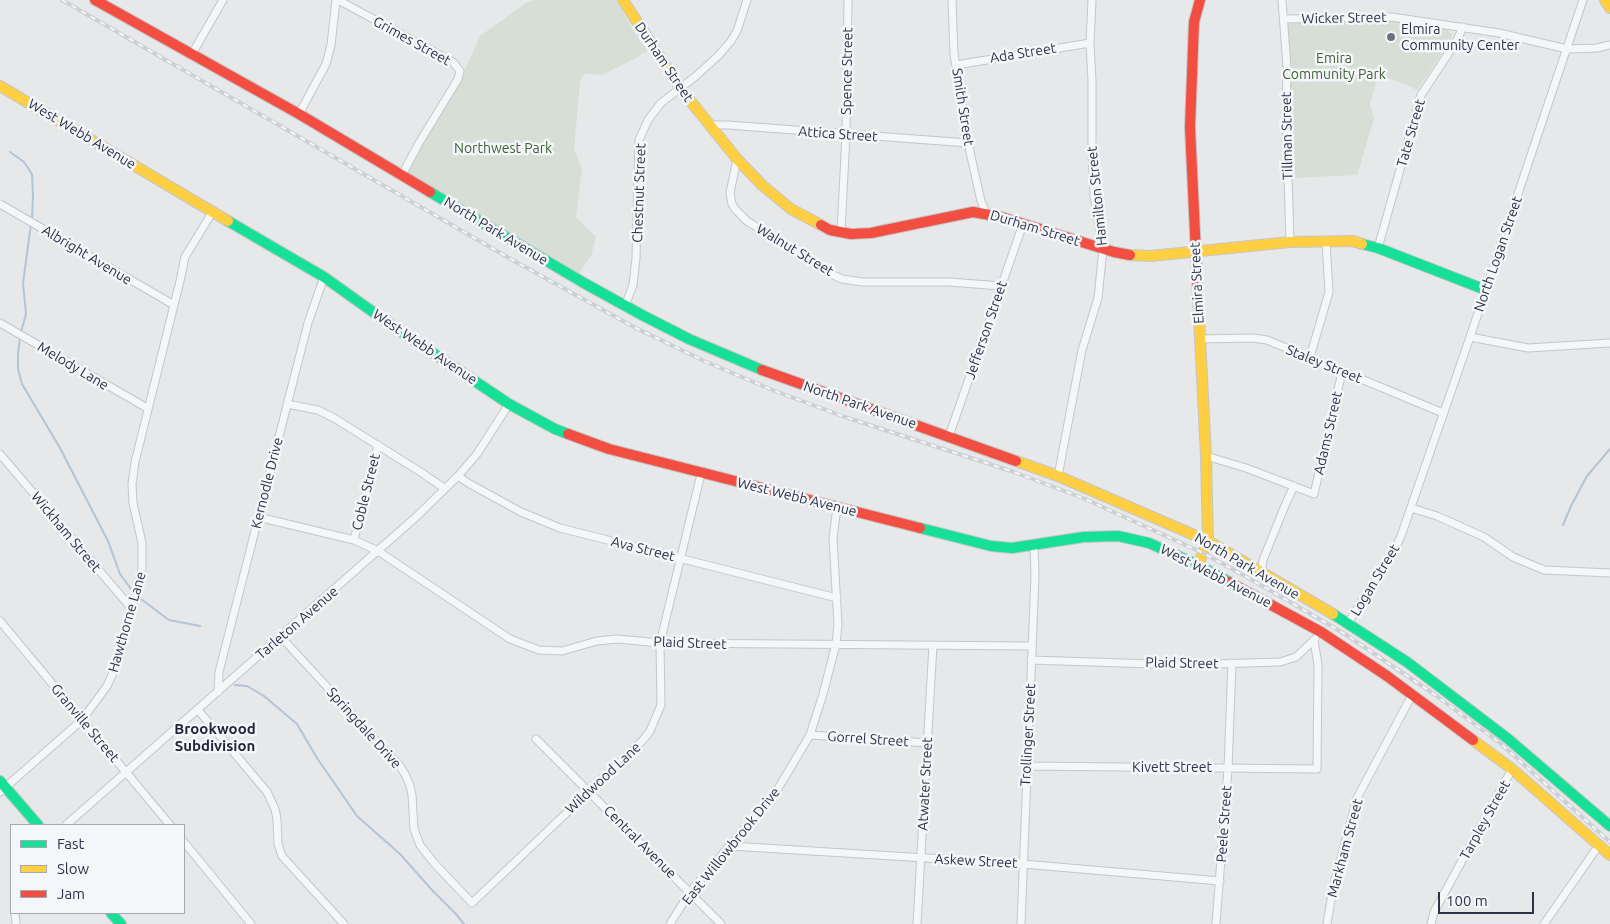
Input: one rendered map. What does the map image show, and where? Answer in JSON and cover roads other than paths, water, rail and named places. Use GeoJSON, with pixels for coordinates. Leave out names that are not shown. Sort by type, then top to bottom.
{"type":"FeatureCollection","features":[{"type":"Feature","properties":{"kind":"main road","name":"North Park Avenue"},"geometry":{"type":"LineString","coordinates":[[96,0],[299,114],[625,306],[689,338],[755,368],[1058,476],[1208,541],[1348,623],[1414,667],[1472,710],[1610,826]]}},
{"type":"Feature","properties":{"kind":"main road","name":"Durham Street"},"geometry":{"type":"LineString","coordinates":[[623,0],[680,88],[737,159],[762,185],[791,209],[820,225],[851,234],[871,233],[964,213],[986,213],[1103,249],[1133,256],[1151,256],[1195,250],[1290,242],[1326,240],[1360,242],[1486,290]]}},
{"type":"Feature","properties":{"kind":"main road","name":"Elmira Street"},"geometry":{"type":"LineString","coordinates":[[1198,565],[1208,541],[1206,456],[1190,127],[1194,22],[1200,0]]}},
{"type":"Feature","properties":{"kind":"main road"},"geometry":{"type":"LineString","coordinates":[[1605,0],[1610,8]]}},
{"type":"Feature","properties":{"kind":"main road","name":"West Webb Avenue"},"geometry":{"type":"LineString","coordinates":[[0,86],[324,276],[394,327],[509,404],[555,429],[587,442],[702,474],[991,546],[1012,548],[1084,537],[1118,536],[1150,543],[1198,565],[1387,676],[1512,769],[1610,856]]}},
{"type":"Feature","properties":{"kind":"main road"},"geometry":{"type":"LineString","coordinates":[[2,787],[37,824]]}},
{"type":"Feature","properties":{"kind":"main road"},"geometry":{"type":"LineString","coordinates":[[112,914],[120,924]]}},
{"type":"Feature","properties":{"kind":"street"},"geometry":{"type":"LineString","coordinates":[[192,54],[223,0]]}},
{"type":"Feature","properties":{"kind":"street"},"geometry":{"type":"LineString","coordinates":[[299,114],[326,64],[331,45],[337,0]]}},
{"type":"Feature","properties":{"kind":"street","name":"Grimes Street"},"geometry":{"type":"LineString","coordinates":[[337,0],[453,62],[460,74],[402,175]]}},
{"type":"Feature","properties":{"kind":"street","name":"Chestnut Street"},"geometry":{"type":"LineString","coordinates":[[625,306],[633,285],[636,258],[639,140],[648,120],[661,103],[719,55],[731,42],[737,31],[747,0]]}},
{"type":"Feature","properties":{"kind":"street","name":"Spence Street"},"geometry":{"type":"LineString","coordinates":[[841,231],[846,135],[846,33],[848,0]]}},
{"type":"Feature","properties":{"kind":"street","name":"Smith Street"},"geometry":{"type":"LineString","coordinates":[[952,0],[952,38],[968,143],[981,201],[986,213]]}},
{"type":"Feature","properties":{"kind":"street","name":"Hamilton Street"},"geometry":{"type":"LineString","coordinates":[[1058,476],[1082,350],[1098,298],[1103,249],[1094,196],[1092,152],[1090,42],[1092,0]]}},
{"type":"Feature","properties":{"kind":"street","name":"Tillman Street"},"geometry":{"type":"LineString","coordinates":[[1282,0],[1287,67],[1286,112],[1290,242]]}},
{"type":"Feature","properties":{"kind":"street","name":"North Logan Street"},"geometry":{"type":"LineString","coordinates":[[1411,508],[1583,0]]}},
{"type":"Feature","properties":{"kind":"street","name":"Wicker Street"},"geometry":{"type":"LineString","coordinates":[[1284,19],[1392,17],[1499,32],[1567,49],[1597,48],[1610,45]]}},
{"type":"Feature","properties":{"kind":"street","name":"Tate Street"},"geometry":{"type":"LineString","coordinates":[[1378,248],[1421,95],[1456,42],[1463,27]]}},
{"type":"Feature","properties":{"kind":"street","name":"Ada Street"},"geometry":{"type":"LineString","coordinates":[[956,64],[1090,42]]}},
{"type":"Feature","properties":{"kind":"street","name":"Attica Street"},"geometry":{"type":"LineString","coordinates":[[709,125],[968,143]]}},
{"type":"Feature","properties":{"kind":"street","name":"Walnut Street"},"geometry":{"type":"LineString","coordinates":[[737,159],[730,193],[735,209],[747,221],[829,273],[842,279],[862,282],[950,282],[1001,286]]}},
{"type":"Feature","properties":{"kind":"street","name":"Albright Avenue"},"geometry":{"type":"LineString","coordinates":[[0,204],[174,305]]}},
{"type":"Feature","properties":{"kind":"street","name":"Hawthorne Lane"},"geometry":{"type":"LineString","coordinates":[[2,787],[82,720],[101,696],[115,670],[140,578],[143,559],[141,535],[133,503],[132,484],[135,462],[185,257],[212,211]]}},
{"type":"Feature","properties":{"kind":"street","name":"Jefferson Street"},"geometry":{"type":"LineString","coordinates":[[949,436],[1023,224]]}},
{"type":"Feature","properties":{"kind":"street"},"geometry":{"type":"LineString","coordinates":[[1310,357],[1329,292],[1326,240]]}},
{"type":"Feature","properties":{"kind":"street","name":"Kernodle Drive"},"geometry":{"type":"LineString","coordinates":[[218,692],[218,672],[312,307],[324,276]]}},
{"type":"Feature","properties":{"kind":"street","name":"Melody Lane"},"geometry":{"type":"LineString","coordinates":[[0,323],[147,408]]}},
{"type":"Feature","properties":{"kind":"street"},"geometry":{"type":"LineString","coordinates":[[1470,337],[1528,348],[1610,343]]}},
{"type":"Feature","properties":{"kind":"street","name":"Staley Street"},"geometry":{"type":"LineString","coordinates":[[1199,339],[1261,339],[1310,357],[1443,413]]}},
{"type":"Feature","properties":{"kind":"street","name":"Adams Street"},"geometry":{"type":"LineString","coordinates":[[1294,486],[1314,494],[1342,372]]}},
{"type":"Feature","properties":{"kind":"street"},"geometry":{"type":"LineString","coordinates":[[287,404],[318,410],[334,418],[444,488]]}},
{"type":"Feature","properties":{"kind":"street","name":"Tarleton Avenue"},"geometry":{"type":"LineString","coordinates":[[67,824],[378,551],[458,476],[477,454],[509,404]]}},
{"type":"Feature","properties":{"kind":"street","name":"Coble Street"},"geometry":{"type":"LineString","coordinates":[[354,540],[378,445]]}},
{"type":"Feature","properties":{"kind":"street","name":"Wickham Street"},"geometry":{"type":"LineString","coordinates":[[0,454],[132,609]]}},
{"type":"Feature","properties":{"kind":"street"},"geometry":{"type":"LineString","coordinates":[[1206,456],[1294,486],[1263,560],[1261,573]]}},
{"type":"Feature","properties":{"kind":"street","name":"Wildwood Lane"},"geometry":{"type":"LineString","coordinates":[[472,903],[643,740],[656,720],[661,695],[660,643],[702,474]]}},
{"type":"Feature","properties":{"kind":"street","name":"Ava Street"},"geometry":{"type":"LineString","coordinates":[[458,476],[506,504],[542,522],[560,528],[837,598]]}},
{"type":"Feature","properties":{"kind":"street","name":"East Willowbrook Drive"},"geometry":{"type":"LineString","coordinates":[[670,924],[690,892],[732,846],[776,792],[810,735],[836,644],[838,625],[833,538],[837,508]]}},
{"type":"Feature","properties":{"kind":"street"},"geometry":{"type":"LineString","coordinates":[[1411,508],[1437,516],[1484,536],[1514,557],[1544,570],[1610,573]]}},
{"type":"Feature","properties":{"kind":"street","name":"Logan Street"},"geometry":{"type":"LineString","coordinates":[[1348,623],[1394,551],[1411,508]]}},
{"type":"Feature","properties":{"kind":"street","name":"Plaid Street"},"geometry":{"type":"LineString","coordinates":[[258,517],[354,540],[378,551],[510,639],[528,647],[546,651],[562,652],[597,641],[618,639],[660,643],[1031,646]]}},
{"type":"Feature","properties":{"kind":"street","name":"Trollinger Street"},"geometry":{"type":"LineString","coordinates":[[1021,924],[1035,576],[1034,546]]}},
{"type":"Feature","properties":{"kind":"street","name":"Granville Street"},"geometry":{"type":"LineString","coordinates":[[0,621],[169,824]]}},
{"type":"Feature","properties":{"kind":"street","name":"Plaid Street"},"geometry":{"type":"LineString","coordinates":[[1031,660],[1184,665],[1289,660],[1296,657],[1317,636]]}},
{"type":"Feature","properties":{"kind":"street","name":"Kivett Street"},"geometry":{"type":"LineString","coordinates":[[1027,766],[1317,769],[1317,636]]}},
{"type":"Feature","properties":{"kind":"street","name":"Springdale Drive"},"geometry":{"type":"LineString","coordinates":[[281,637],[405,774],[412,795],[414,829],[420,845],[434,863],[472,903]]}},
{"type":"Feature","properties":{"kind":"street","name":"Atwater Street"},"geometry":{"type":"LineString","coordinates":[[917,924],[933,644]]}},
{"type":"Feature","properties":{"kind":"street","name":"Peele Street"},"geometry":{"type":"LineString","coordinates":[[1216,924],[1228,768],[1232,663]]}},
{"type":"Feature","properties":{"kind":"street","name":"Markham Street"},"geometry":{"type":"LineString","coordinates":[[1327,924],[1332,895],[1357,798],[1412,695]]}},
{"type":"Feature","properties":{"kind":"street"},"geometry":{"type":"LineString","coordinates":[[198,710],[267,792],[275,809],[278,844],[282,856],[344,924]]}},
{"type":"Feature","properties":{"kind":"street","name":"Gorrel Street"},"geometry":{"type":"LineString","coordinates":[[810,735],[927,743]]}},
{"type":"Feature","properties":{"kind":"street","name":"Central Avenue"},"geometry":{"type":"LineString","coordinates":[[536,739],[721,924]]}},
{"type":"Feature","properties":{"kind":"street","name":"Tarpley Street"},"geometry":{"type":"LineString","coordinates":[[1431,924],[1434,912],[1512,769]]}},
{"type":"Feature","properties":{"kind":"street"},"geometry":{"type":"LineString","coordinates":[[185,843],[251,924]]}},
{"type":"Feature","properties":{"kind":"street"},"geometry":{"type":"LineString","coordinates":[[1544,924],[1599,845]]}},
{"type":"Feature","properties":{"kind":"street","name":"Askew Street"},"geometry":{"type":"LineString","coordinates":[[732,846],[1023,864],[1220,881]]}},
{"type":"Feature","properties":{"kind":"waterway"},"geometry":{"type":"LineString","coordinates":[[10,152],[24,162],[32,174],[32,219]]}},
{"type":"Feature","properties":{"kind":"waterway"},"geometry":{"type":"LineString","coordinates":[[21,332],[26,314],[23,283],[31,224]]}},
{"type":"Feature","properties":{"kind":"waterway"},"geometry":{"type":"LineString","coordinates":[[20,337],[18,369],[22,384],[60,448],[108,541],[120,574],[134,593]]}},
{"type":"Feature","properties":{"kind":"waterway"},"geometry":{"type":"LineString","coordinates":[[1563,525],[1587,476],[1610,449]]}},
{"type":"Feature","properties":{"kind":"waterway"},"geometry":{"type":"LineString","coordinates":[[137,596],[169,620],[200,626]]}},
{"type":"Feature","properties":{"kind":"waterway"},"geometry":{"type":"LineString","coordinates":[[235,685],[247,686],[264,696],[297,724],[317,758],[357,816],[400,854],[464,924]]}},
{"type":"Feature","properties":{"kind":"railway"},"geometry":{"type":"LineString","coordinates":[[62,0],[516,262],[634,327],[704,361],[775,391],[845,417],[1014,472],[1085,499],[1203,553],[1345,634],[1431,692],[1500,743],[1610,842]]}},
{"type":"Feature","properties":{"kind":"place","name":"Elmira Community Center"},"geometry":{"type":"Point","coordinates":[1391,37]}},
{"type":"Feature","properties":{"kind":"district","name":"Brookwood Subdivision"},"geometry":{"type":"Point","coordinates":[215,738]}},
{"type":"Feature","properties":{"kind":"park label","name":"Emira Community Park"},"geometry":{"type":"Point","coordinates":[1334,66]}},
{"type":"Feature","properties":{"kind":"park label","name":"Northwest Park"},"geometry":{"type":"Point","coordinates":[503,148]}}]}
